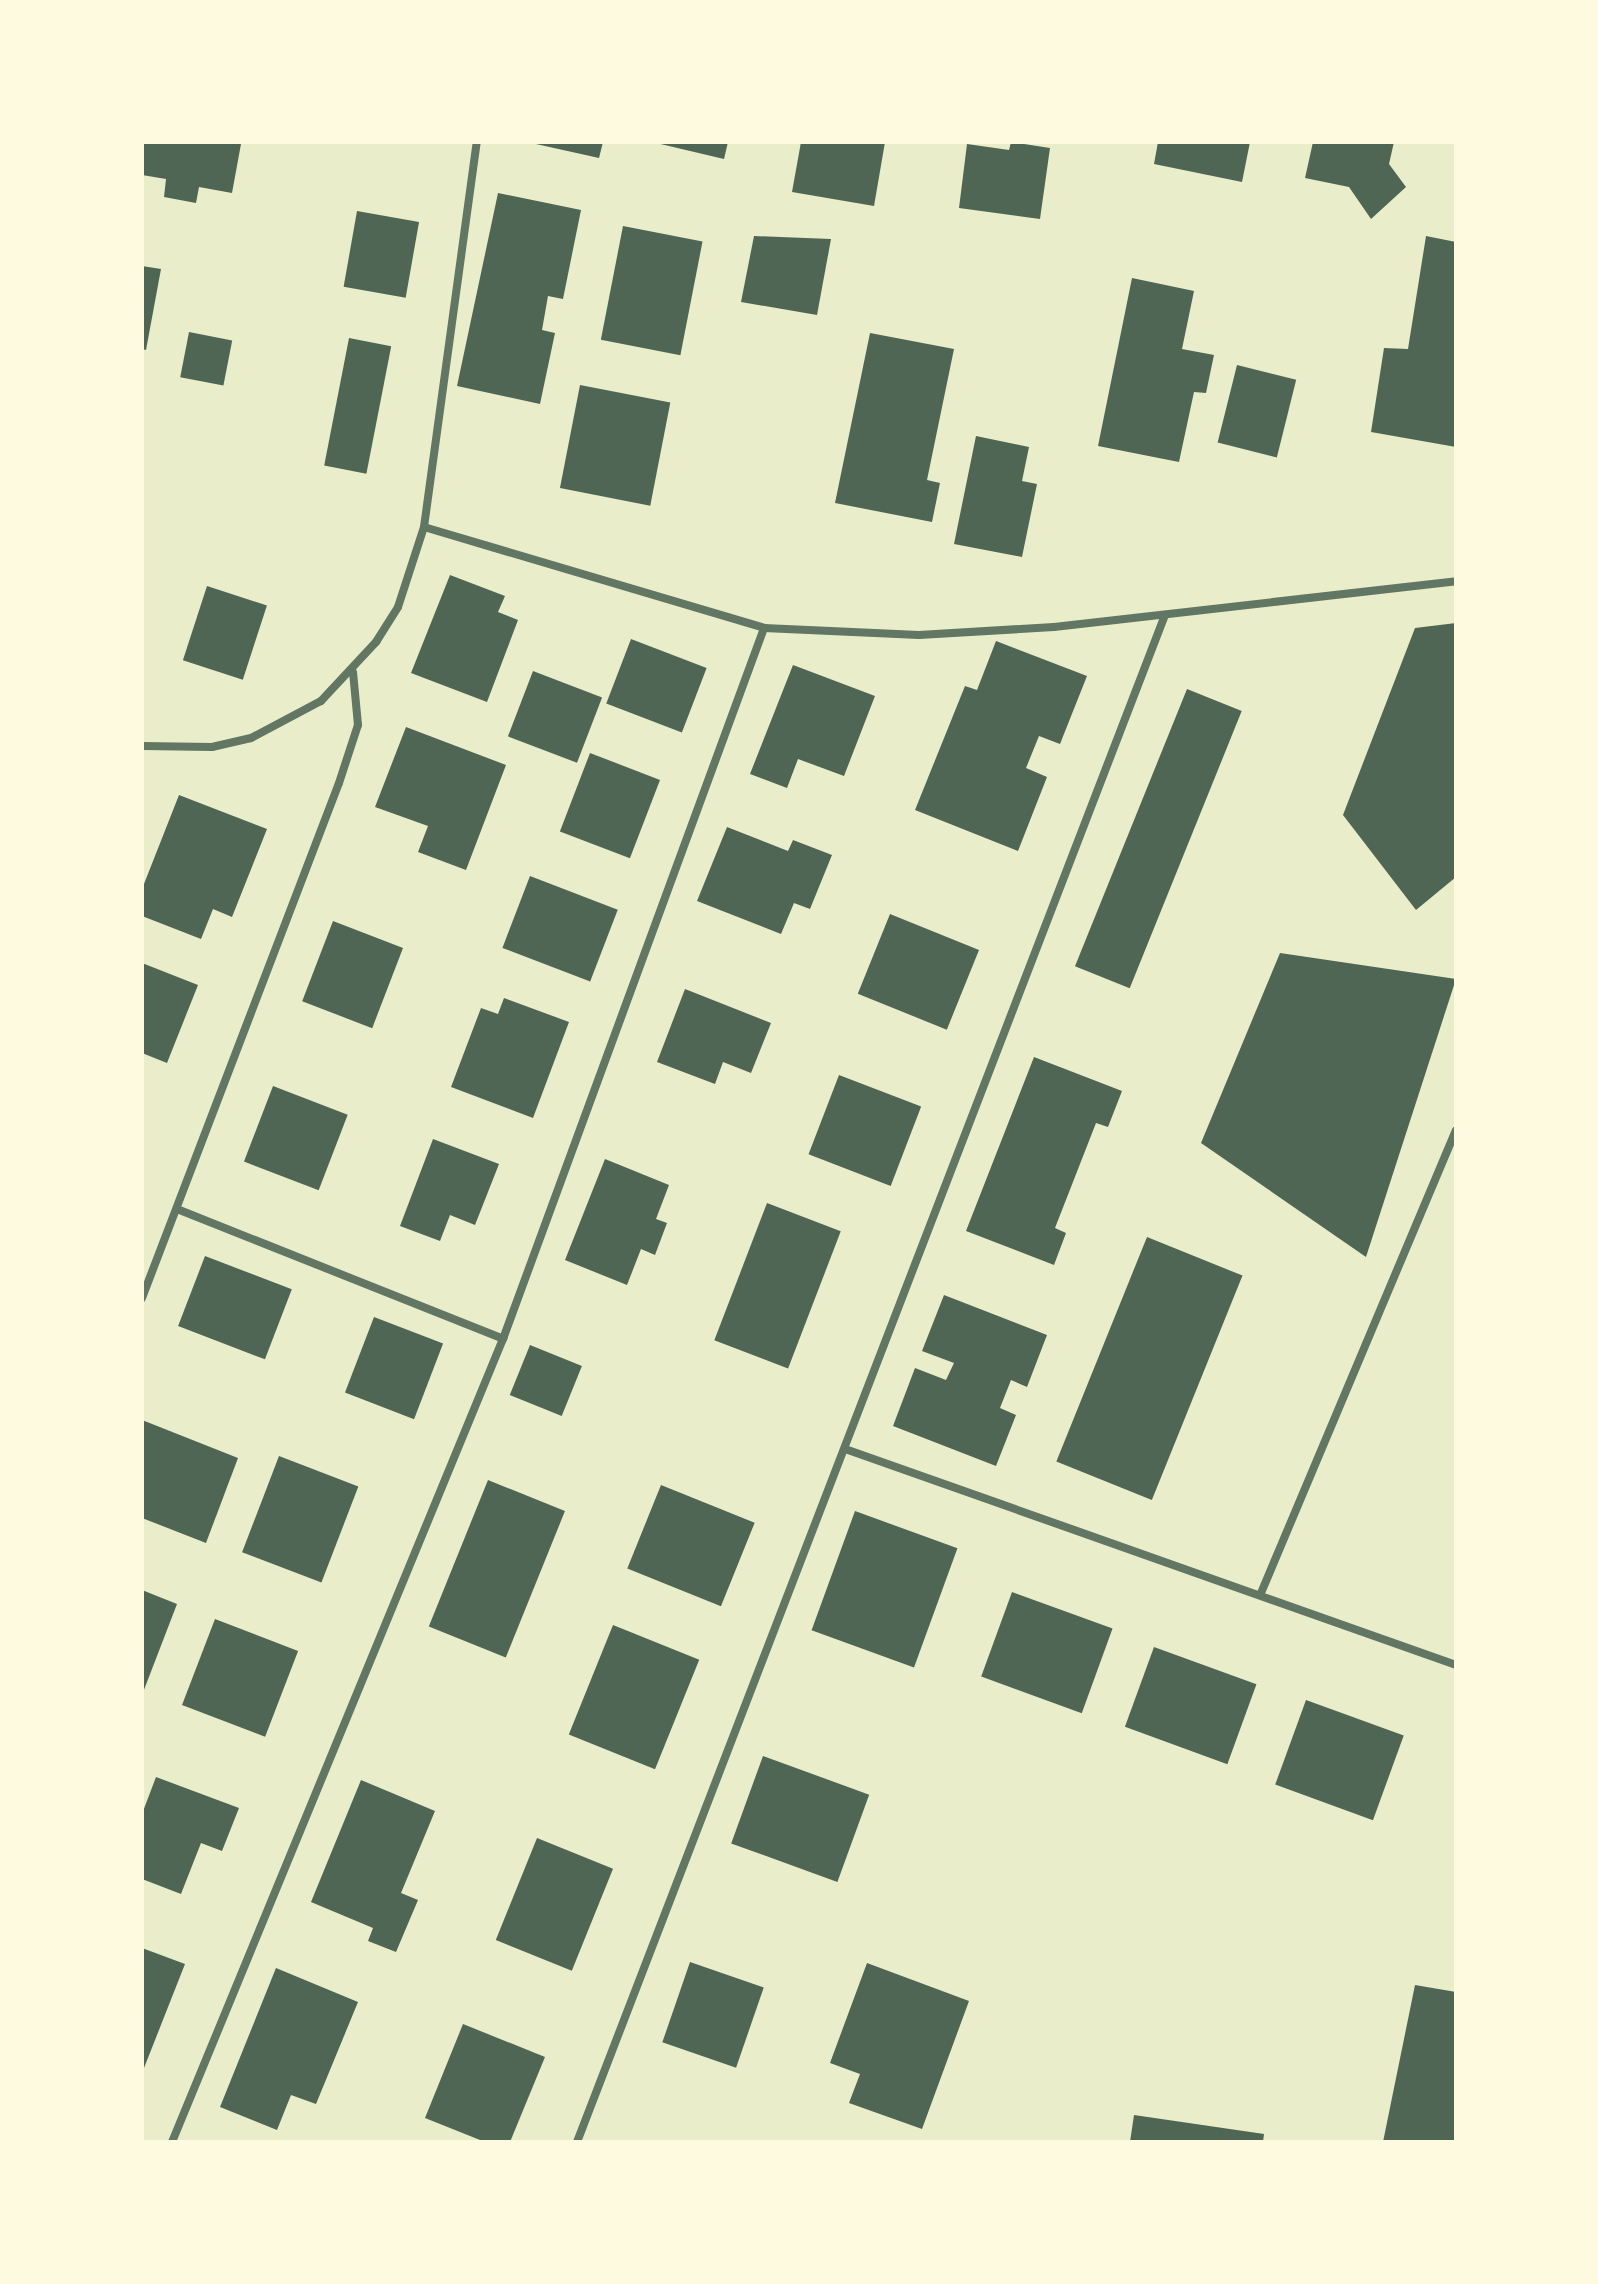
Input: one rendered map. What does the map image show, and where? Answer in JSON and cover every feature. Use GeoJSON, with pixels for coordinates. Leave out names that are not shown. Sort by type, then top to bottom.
{"type":"FeatureCollection","features":[{"type":"Feature","properties":{"kind":"street"},"geometry":{"type":"LineString","coordinates":[[142,746],[212,747],[251,738],[290,722],[353,672],[398,607],[424,527],[477,142]]}},
{"type":"Feature","properties":{"kind":"street"},"geometry":{"type":"LineString","coordinates":[[424,527],[764,628],[919,635],[1165,615],[1456,581]]}},
{"type":"Feature","properties":{"kind":"street"},"geometry":{"type":"LineString","coordinates":[[577,2142],[848,1450],[1165,615]]}},
{"type":"Feature","properties":{"kind":"street"},"geometry":{"type":"LineString","coordinates":[[172,2142],[503,1339],[764,628]]}},
{"type":"Feature","properties":{"kind":"street"},"geometry":{"type":"LineString","coordinates":[[142,1298],[358,725],[353,672]]}},
{"type":"Feature","properties":{"kind":"street"},"geometry":{"type":"LineString","coordinates":[[1261,1593],[1456,1130]]}},
{"type":"Feature","properties":{"kind":"street"},"geometry":{"type":"LineString","coordinates":[[177,1209],[503,1339]]}},
{"type":"Feature","properties":{"kind":"street"},"geometry":{"type":"LineString","coordinates":[[848,1450],[1261,1593],[1456,1665]]}},
{"type":"Feature","properties":{"kind":"building"},"geometry":{"type":"Polygon","coordinates":[[[144,142],[241,144],[232,193],[199,187],[196,203],[164,197],[166,179],[142,175],[144,142]]]}},
{"type":"Feature","properties":{"kind":"building"},"geometry":{"type":"Polygon","coordinates":[[[527,142],[603,142],[599,158],[527,142]]]}},
{"type":"Feature","properties":{"kind":"building"},"geometry":{"type":"Polygon","coordinates":[[[652,142],[728,142],[724,159],[652,142]]]}},
{"type":"Feature","properties":{"kind":"building"},"geometry":{"type":"Polygon","coordinates":[[[801,142],[885,142],[874,206],[792,192],[801,142]]]}},
{"type":"Feature","properties":{"kind":"building"},"geometry":{"type":"Polygon","coordinates":[[[1011,142],[1050,148],[1040,219],[959,208],[967,144],[1009,150],[1011,142]]]}},
{"type":"Feature","properties":{"kind":"building"},"geometry":{"type":"Polygon","coordinates":[[[1158,142],[1250,142],[1242,182],[1154,164],[1158,142]]]}},
{"type":"Feature","properties":{"kind":"building"},"geometry":{"type":"Polygon","coordinates":[[[1313,142],[1394,142],[1389,164],[1406,187],[1371,219],[1349,187],[1305,178],[1313,142]]]}},
{"type":"Feature","properties":{"kind":"building"},"geometry":{"type":"Polygon","coordinates":[[[498,193],[581,210],[563,299],[548,296],[542,330],[555,333],[540,404],[457,386],[498,193]]]}},
{"type":"Feature","properties":{"kind":"building"},"geometry":{"type":"Polygon","coordinates":[[[357,211],[419,222],[406,298],[344,287],[357,211]]]}},
{"type":"Feature","properties":{"kind":"building"},"geometry":{"type":"Polygon","coordinates":[[[623,226],[703,241],[680,355],[601,340],[623,226]]]}},
{"type":"Feature","properties":{"kind":"building"},"geometry":{"type":"Polygon","coordinates":[[[754,236],[831,239],[817,315],[741,302],[754,236]]]}},
{"type":"Feature","properties":{"kind":"building"},"geometry":{"type":"Polygon","coordinates":[[[1426,236],[1456,242],[1456,447],[1371,432],[1384,348],[1408,349],[1426,236]]]}},
{"type":"Feature","properties":{"kind":"building"},"geometry":{"type":"Polygon","coordinates":[[[142,266],[161,269],[146,350],[142,349],[142,266]]]}},
{"type":"Feature","properties":{"kind":"building"},"geometry":{"type":"Polygon","coordinates":[[[1132,278],[1194,291],[1182,349],[1214,355],[1206,393],[1194,392],[1179,462],[1098,446],[1132,278]]]}},
{"type":"Feature","properties":{"kind":"building"},"geometry":{"type":"Polygon","coordinates":[[[189,332],[232,340],[223,386],[180,377],[189,332]]]}},
{"type":"Feature","properties":{"kind":"building"},"geometry":{"type":"Polygon","coordinates":[[[870,333],[954,349],[927,480],[940,483],[932,522],[835,503],[870,333]]]}},
{"type":"Feature","properties":{"kind":"building"},"geometry":{"type":"Polygon","coordinates":[[[349,338],[391,346],[366,474],[324,466],[349,338]]]}},
{"type":"Feature","properties":{"kind":"building"},"geometry":{"type":"Polygon","coordinates":[[[1237,365],[1296,380],[1277,457],[1218,443],[1237,365]]]}},
{"type":"Feature","properties":{"kind":"building"},"geometry":{"type":"Polygon","coordinates":[[[580,385],[670,403],[650,506],[560,488],[580,385]]]}},
{"type":"Feature","properties":{"kind":"building"},"geometry":{"type":"Polygon","coordinates":[[[976,436],[1029,447],[1022,481],[1037,484],[1022,557],[954,544],[976,436]]]}},
{"type":"Feature","properties":{"kind":"building"},"geometry":{"type":"Polygon","coordinates":[[[450,575],[505,596],[498,612],[518,620],[487,702],[411,673],[450,575]]]}},
{"type":"Feature","properties":{"kind":"building"},"geometry":{"type":"Polygon","coordinates":[[[207,586],[267,605],[243,680],[183,660],[207,586]]]}},
{"type":"Feature","properties":{"kind":"building"},"geometry":{"type":"Polygon","coordinates":[[[1456,623],[1456,877],[1416,910],[1343,815],[1415,628],[1456,623]]]}},
{"type":"Feature","properties":{"kind":"building"},"geometry":{"type":"Polygon","coordinates":[[[631,639],[707,668],[682,732],[606,703],[631,639]]]}},
{"type":"Feature","properties":{"kind":"building"},"geometry":{"type":"Polygon","coordinates":[[[996,641],[1087,676],[1060,744],[1039,736],[1026,768],[1047,777],[1018,851],[915,810],[965,686],[977,690],[996,641]]]}},
{"type":"Feature","properties":{"kind":"building"},"geometry":{"type":"Polygon","coordinates":[[[793,665],[875,696],[844,776],[798,759],[787,788],[750,774],[793,665]]]}},
{"type":"Feature","properties":{"kind":"building"},"geometry":{"type":"Polygon","coordinates":[[[533,671],[602,698],[577,763],[508,736],[533,671]]]}},
{"type":"Feature","properties":{"kind":"building"},"geometry":{"type":"Polygon","coordinates":[[[1187,689],[1242,711],[1130,988],[1075,966],[1187,689]]]}},
{"type":"Feature","properties":{"kind":"building"},"geometry":{"type":"Polygon","coordinates":[[[406,727],[506,765],[466,870],[418,852],[428,826],[375,807],[406,727]]]}},
{"type":"Feature","properties":{"kind":"building"},"geometry":{"type":"Polygon","coordinates":[[[590,753],[660,780],[630,858],[560,831],[590,753]]]}},
{"type":"Feature","properties":{"kind":"building"},"geometry":{"type":"Polygon","coordinates":[[[179,795],[267,829],[232,917],[213,909],[201,939],[142,916],[142,889],[179,795]]]}},
{"type":"Feature","properties":{"kind":"building"},"geometry":{"type":"Polygon","coordinates":[[[727,827],[788,851],[793,840],[832,855],[810,909],[794,903],[781,934],[697,901],[727,827]]]}},
{"type":"Feature","properties":{"kind":"building"},"geometry":{"type":"Polygon","coordinates":[[[530,876],[618,910],[590,982],[502,948],[530,876]]]}},
{"type":"Feature","properties":{"kind":"building"},"geometry":{"type":"Polygon","coordinates":[[[890,914],[979,950],[947,1030],[858,994],[890,914]]]}},
{"type":"Feature","properties":{"kind":"building"},"geometry":{"type":"Polygon","coordinates":[[[333,921],[403,948],[372,1028],[302,1001],[333,921]]]}},
{"type":"Feature","properties":{"kind":"building"},"geometry":{"type":"Polygon","coordinates":[[[1280,953],[1456,979],[1366,1257],[1201,1143],[1280,953]]]}},
{"type":"Feature","properties":{"kind":"building"},"geometry":{"type":"Polygon","coordinates":[[[142,963],[198,985],[167,1063],[142,1053],[142,963]]]}},
{"type":"Feature","properties":{"kind":"building"},"geometry":{"type":"Polygon","coordinates":[[[685,989],[771,1023],[751,1073],[723,1062],[715,1084],[657,1062],[685,989]]]}},
{"type":"Feature","properties":{"kind":"building"},"geometry":{"type":"Polygon","coordinates":[[[504,998],[569,1022],[533,1118],[451,1087],[481,1008],[498,1014],[504,998]]]}},
{"type":"Feature","properties":{"kind":"building"},"geometry":{"type":"Polygon","coordinates":[[[1034,1057],[1122,1091],[1108,1127],[1096,1123],[1055,1228],[1066,1233],[1054,1265],[966,1231],[1034,1057]]]}},
{"type":"Feature","properties":{"kind":"building"},"geometry":{"type":"Polygon","coordinates":[[[839,1075],[921,1107],[891,1186],[809,1154],[839,1075]]]}},
{"type":"Feature","properties":{"kind":"building"},"geometry":{"type":"Polygon","coordinates":[[[273,1086],[348,1115],[319,1190],[244,1162],[273,1086]]]}},
{"type":"Feature","properties":{"kind":"building"},"geometry":{"type":"Polygon","coordinates":[[[433,1139],[499,1164],[475,1225],[450,1215],[440,1241],[400,1226],[433,1139]]]}},
{"type":"Feature","properties":{"kind":"building"},"geometry":{"type":"Polygon","coordinates":[[[605,1159],[669,1185],[656,1219],[667,1223],[655,1255],[641,1249],[627,1285],[565,1260],[605,1159]]]}},
{"type":"Feature","properties":{"kind":"building"},"geometry":{"type":"Polygon","coordinates":[[[767,1203],[841,1231],[788,1369],[714,1340],[767,1203]]]}},
{"type":"Feature","properties":{"kind":"building"},"geometry":{"type":"Polygon","coordinates":[[[1147,1237],[1242,1276],[1152,1500],[1056,1461],[1147,1237]]]}},
{"type":"Feature","properties":{"kind":"building"},"geometry":{"type":"Polygon","coordinates":[[[205,1256],[292,1289],[265,1359],[178,1326],[205,1256]]]}},
{"type":"Feature","properties":{"kind":"building"},"geometry":{"type":"Polygon","coordinates":[[[944,1295],[1047,1335],[1027,1387],[1011,1380],[1000,1408],[1016,1415],[996,1466],[893,1426],[915,1368],[946,1380],[954,1363],[922,1351],[944,1295]]]}},
{"type":"Feature","properties":{"kind":"building"},"geometry":{"type":"Polygon","coordinates":[[[374,1317],[443,1344],[414,1419],[345,1393],[374,1317]]]}},
{"type":"Feature","properties":{"kind":"building"},"geometry":{"type":"Polygon","coordinates":[[[530,1345],[582,1366],[562,1416],[510,1395],[530,1345]]]}},
{"type":"Feature","properties":{"kind":"building"},"geometry":{"type":"Polygon","coordinates":[[[142,1420],[238,1458],[206,1543],[142,1518],[142,1420]]]}},
{"type":"Feature","properties":{"kind":"building"},"geometry":{"type":"Polygon","coordinates":[[[279,1456],[358,1486],[321,1583],[242,1552],[279,1456]]]}},
{"type":"Feature","properties":{"kind":"building"},"geometry":{"type":"Polygon","coordinates":[[[488,1480],[565,1511],[506,1658],[429,1626],[488,1480]]]}},
{"type":"Feature","properties":{"kind":"building"},"geometry":{"type":"Polygon","coordinates":[[[661,1485],[755,1523],[721,1606],[627,1568],[661,1485]]]}},
{"type":"Feature","properties":{"kind":"building"},"geometry":{"type":"Polygon","coordinates":[[[855,1511],[957,1548],[914,1668],[812,1630],[855,1511]]]}},
{"type":"Feature","properties":{"kind":"building"},"geometry":{"type":"Polygon","coordinates":[[[142,1590],[177,1604],[142,1695],[142,1590]]]}},
{"type":"Feature","properties":{"kind":"building"},"geometry":{"type":"Polygon","coordinates":[[[1012,1592],[1113,1629],[1082,1713],[981,1677],[1012,1592]]]}},
{"type":"Feature","properties":{"kind":"building"},"geometry":{"type":"Polygon","coordinates":[[[215,1619],[298,1651],[265,1737],[182,1705],[215,1619]]]}},
{"type":"Feature","properties":{"kind":"building"},"geometry":{"type":"Polygon","coordinates":[[[613,1625],[699,1660],[655,1769],[569,1734],[613,1625]]]}},
{"type":"Feature","properties":{"kind":"building"},"geometry":{"type":"Polygon","coordinates":[[[1154,1647],[1256,1684],[1227,1764],[1125,1727],[1154,1647]]]}},
{"type":"Feature","properties":{"kind":"building"},"geometry":{"type":"Polygon","coordinates":[[[1306,1700],[1404,1736],[1373,1820],[1275,1785],[1306,1700]]]}},
{"type":"Feature","properties":{"kind":"building"},"geometry":{"type":"Polygon","coordinates":[[[763,1756],[869,1795],[837,1882],[731,1843],[763,1756]]]}},
{"type":"Feature","properties":{"kind":"building"},"geometry":{"type":"Polygon","coordinates":[[[156,1777],[239,1808],[222,1851],[201,1843],[181,1894],[142,1879],[142,1814],[156,1777]]]}},
{"type":"Feature","properties":{"kind":"building"},"geometry":{"type":"Polygon","coordinates":[[[361,1780],[435,1811],[401,1893],[418,1900],[396,1952],[368,1941],[373,1928],[311,1902],[361,1780]]]}},
{"type":"Feature","properties":{"kind":"building"},"geometry":{"type":"Polygon","coordinates":[[[537,1838],[613,1869],[572,1971],[496,1940],[537,1838]]]}},
{"type":"Feature","properties":{"kind":"building"},"geometry":{"type":"Polygon","coordinates":[[[142,1948],[185,1964],[144,2068],[142,2067],[142,1948]]]}},
{"type":"Feature","properties":{"kind":"building"},"geometry":{"type":"Polygon","coordinates":[[[690,1962],[764,1987],[736,2068],[662,2042],[690,1962]]]}},
{"type":"Feature","properties":{"kind":"building"},"geometry":{"type":"Polygon","coordinates":[[[867,1963],[969,2001],[922,2129],[849,2103],[860,2074],[830,2063],[867,1963]]]}},
{"type":"Feature","properties":{"kind":"building"},"geometry":{"type":"Polygon","coordinates":[[[276,1968],[358,2002],[316,2104],[291,2095],[277,2130],[220,2107],[276,1968]]]}},
{"type":"Feature","properties":{"kind":"building"},"geometry":{"type":"Polygon","coordinates":[[[1415,1985],[1456,1992],[1456,2142],[1383,2142],[1415,1985]]]}},
{"type":"Feature","properties":{"kind":"building"},"geometry":{"type":"Polygon","coordinates":[[[463,2024],[545,2057],[510,2142],[485,2142],[425,2118],[463,2024]]]}},
{"type":"Feature","properties":{"kind":"building"},"geometry":{"type":"Polygon","coordinates":[[[1134,2115],[1264,2134],[1263,2142],[1130,2142],[1134,2115]]]}}]}
